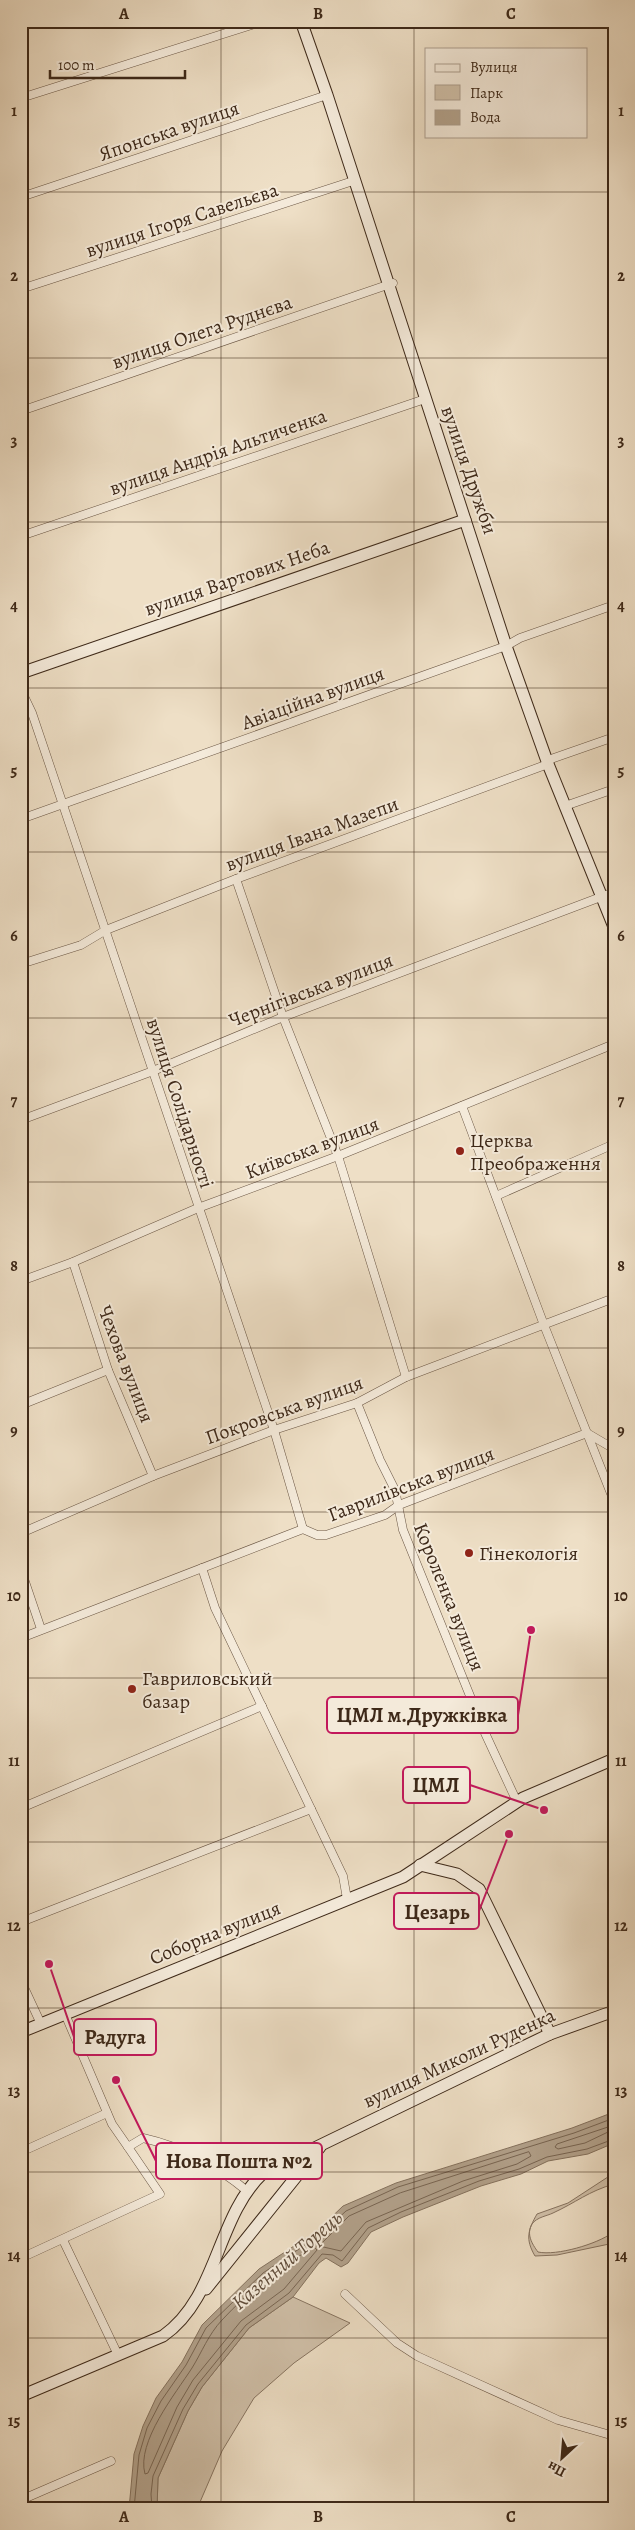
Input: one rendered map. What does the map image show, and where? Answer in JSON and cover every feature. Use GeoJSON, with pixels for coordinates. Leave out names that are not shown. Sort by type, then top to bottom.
{"type":"FeatureCollection","features":[{"type":"Feature","properties":{"kind":"street"},"geometry":{"type":"LineString","coordinates":[[21,98],[264,21]]}},
{"type":"Feature","properties":{"kind":"street","name":"вулиця Дружби"},"geometry":{"type":"LineString","coordinates":[[301,21],[327,95],[353,181],[390,284],[506,646],[548,764],[614,927]]}},
{"type":"Feature","properties":{"kind":"street","name":"Японська вулиця"},"geometry":{"type":"LineString","coordinates":[[21,197],[327,95]]}},
{"type":"Feature","properties":{"kind":"street","name":"вулиця Ігоря Савельєва"},"geometry":{"type":"LineString","coordinates":[[21,290],[353,181]]}},
{"type":"Feature","properties":{"kind":"street","name":"вулиця Олега Руднєва"},"geometry":{"type":"LineString","coordinates":[[21,411],[390,284]]}},
{"type":"Feature","properties":{"kind":"street","name":"вулиця Андрія Альтиченка"},"geometry":{"type":"LineString","coordinates":[[21,536],[426,399]]}},
{"type":"Feature","properties":{"kind":"street","name":"вулиця Вартових Неба"},"geometry":{"type":"LineString","coordinates":[[21,673],[465,520]]}},
{"type":"Feature","properties":{"kind":"street","name":"Авіаційна вулиця"},"geometry":{"type":"LineString","coordinates":[[21,819],[506,646],[520,638],[614,605]]}},
{"type":"Feature","properties":{"kind":"street","name":"вулиця Солідарності"},"geometry":{"type":"LineString","coordinates":[[21,690],[32,713],[106,930],[274,1430],[303,1529]]}},
{"type":"Feature","properties":{"kind":"street","name":"вулиця Івана Мазепи"},"geometry":{"type":"LineString","coordinates":[[21,964],[81,945],[106,930],[236,879],[548,764],[551,759],[614,737]]}},
{"type":"Feature","properties":{"kind":"street"},"geometry":{"type":"LineString","coordinates":[[565,806],[614,789]]}},
{"type":"Feature","properties":{"kind":"street"},"geometry":{"type":"LineString","coordinates":[[236,879],[283,1017],[338,1156],[406,1377]]}},
{"type":"Feature","properties":{"kind":"street","name":"Чернігівська вулиця"},"geometry":{"type":"LineString","coordinates":[[21,1120],[153,1071],[283,1017],[614,892]]}},
{"type":"Feature","properties":{"kind":"street","name":"Київська вулиця"},"geometry":{"type":"LineString","coordinates":[[21,1282],[74,1262],[198,1208],[338,1156],[614,1044]]}},
{"type":"Feature","properties":{"kind":"street"},"geometry":{"type":"LineString","coordinates":[[462,1106],[544,1325],[614,1501]]}},
{"type":"Feature","properties":{"kind":"street"},"geometry":{"type":"LineString","coordinates":[[496,1196],[614,1144]]}},
{"type":"Feature","properties":{"kind":"street","name":"Чехова вулиця"},"geometry":{"type":"LineString","coordinates":[[74,1262],[108,1370],[153,1476]]}},
{"type":"Feature","properties":{"kind":"street","name":"Покровська вулиця"},"geometry":{"type":"LineString","coordinates":[[21,1532],[153,1476],[274,1430],[357,1403],[406,1377],[614,1298]]}},
{"type":"Feature","properties":{"kind":"street"},"geometry":{"type":"LineString","coordinates":[[21,1405],[108,1370]]}},
{"type":"Feature","properties":{"kind":"street","name":"Короленка вулиця"},"geometry":{"type":"LineString","coordinates":[[357,1403],[380,1460],[395,1490],[403,1530],[485,1733],[518,1802]]}},
{"type":"Feature","properties":{"kind":"street"},"geometry":{"type":"LineString","coordinates":[[587,1433],[609,1446],[614,1444]]}},
{"type":"Feature","properties":{"kind":"street","name":"Гаврилівська вулиця"},"geometry":{"type":"LineString","coordinates":[[21,1638],[303,1529],[317,1535],[326,1535],[385,1515],[399,1505],[587,1433]]}},
{"type":"Feature","properties":{"kind":"street"},"geometry":{"type":"LineString","coordinates":[[202,1568],[215,1608],[343,1876],[348,1899]]}},
{"type":"Feature","properties":{"kind":"street"},"geometry":{"type":"LineString","coordinates":[[21,1570],[41,1629]]}},
{"type":"Feature","properties":{"kind":"street"},"geometry":{"type":"LineString","coordinates":[[21,1808],[262,1706]]}},
{"type":"Feature","properties":{"kind":"street","name":"Соборна вулиця"},"geometry":{"type":"LineString","coordinates":[[21,2032],[403,1876],[518,1802],[614,1759]]}},
{"type":"Feature","properties":{"kind":"street"},"geometry":{"type":"LineString","coordinates":[[21,1922],[311,1809]]}},
{"type":"Feature","properties":{"kind":"street"},"geometry":{"type":"LineString","coordinates":[[420,1865],[457,1874],[479,1889],[550,2034]]}},
{"type":"Feature","properties":{"kind":"street"},"geometry":{"type":"LineString","coordinates":[[21,1981],[41,2024]]}},
{"type":"Feature","properties":{"kind":"street","name":"вулиця Миколи Руденка"},"geometry":{"type":"LineString","coordinates":[[176,2327],[206,2280],[247,2191],[263,2173],[550,2034],[614,2011]]}},
{"type":"Feature","properties":{"kind":"street"},"geometry":{"type":"LineString","coordinates":[[21,2258],[160,2194],[112,2124],[65,2014]]}},
{"type":"Feature","properties":{"kind":"street"},"geometry":{"type":"LineString","coordinates":[[21,2152],[107,2113]]}},
{"type":"Feature","properties":{"kind":"street"},"geometry":{"type":"LineString","coordinates":[[128,2148],[143,2138],[164,2142],[205,2161],[247,2191]]}},
{"type":"Feature","properties":{"kind":"street","name":"вулиця Миколи Руденка"},"geometry":{"type":"LineString","coordinates":[[176,2327],[322,2144]]}},
{"type":"Feature","properties":{"kind":"street"},"geometry":{"type":"LineString","coordinates":[[63,2240],[118,2355]]}},
{"type":"Feature","properties":{"kind":"street"},"geometry":{"type":"LineString","coordinates":[[345,2294],[397,2343],[417,2356],[558,2420],[614,2436]]}},
{"type":"Feature","properties":{"kind":"street"},"geometry":{"type":"LineString","coordinates":[[21,2396],[163,2336],[176,2327]]}},
{"type":"Feature","properties":{"kind":"street"},"geometry":{"type":"LineString","coordinates":[[21,2500],[111,2461]]}},
{"type":"Feature","properties":{"kind":"green space"},"geometry":{"type":"Polygon","coordinates":[[[614,2173],[614,2184],[597,2190],[551,2214],[539,2218],[531,2226],[537,2214],[568,2203],[614,2173]]]}},
{"type":"Feature","properties":{"kind":"green space"},"geometry":{"type":"Polygon","coordinates":[[[530,2229],[530,2239],[538,2252],[566,2251],[597,2241],[612,2233],[614,2243],[557,2255],[535,2256],[530,2245],[529,2235],[530,2229]]]}},
{"type":"Feature","properties":{"kind":"green space"},"geometry":{"type":"Polygon","coordinates":[[[293,2297],[350,2323],[294,2363],[254,2398],[222,2451],[197,2509],[157,2509],[158,2478],[188,2411],[202,2387],[249,2328],[293,2297]]]}},
{"type":"Feature","properties":{"kind":"water","name":"Казенний Торець"},"geometry":{"type":"Polygon","coordinates":[[[614,2112],[614,2143],[588,2154],[548,2161],[521,2174],[481,2186],[403,2217],[371,2232],[348,2263],[341,2267],[326,2258],[319,2263],[293,2297],[249,2328],[202,2387],[188,2411],[158,2478],[157,2509],[129,2509],[134,2454],[143,2426],[156,2398],[182,2362],[202,2325],[259,2269],[317,2231],[343,2206],[396,2183],[572,2128],[614,2112]]]}},
{"type":"Feature","properties":{"kind":"place","name":"Церква Преображення"},"geometry":{"type":"Point","coordinates":[460,1151]}},
{"type":"Feature","properties":{"kind":"place","name":"Гінекологія"},"geometry":{"type":"Point","coordinates":[469,1553]}},
{"type":"Feature","properties":{"kind":"place","name":"ЦМЛ м.Дружківка"},"geometry":{"type":"Point","coordinates":[531,1630]}},
{"type":"Feature","properties":{"kind":"place","name":"Гавриловський базар"},"geometry":{"type":"Point","coordinates":[132,1689]}},
{"type":"Feature","properties":{"kind":"place","name":"ЦМЛ"},"geometry":{"type":"Point","coordinates":[544,1810]}},
{"type":"Feature","properties":{"kind":"place","name":"Цезарь"},"geometry":{"type":"Point","coordinates":[509,1834]}},
{"type":"Feature","properties":{"kind":"place","name":"Радуга"},"geometry":{"type":"Point","coordinates":[49,1964]}},
{"type":"Feature","properties":{"kind":"place","name":"Нова Пошта №2"},"geometry":{"type":"Point","coordinates":[116,2080]}}]}
